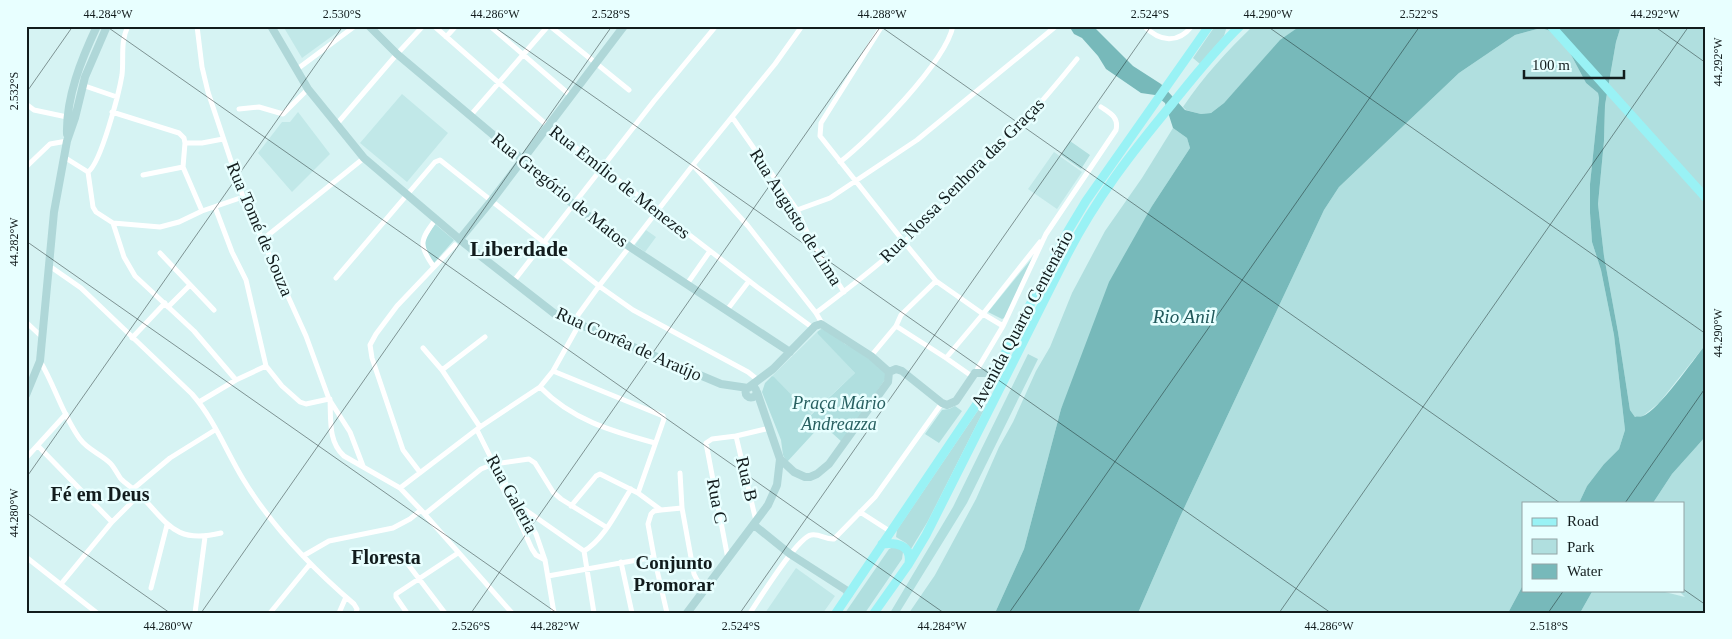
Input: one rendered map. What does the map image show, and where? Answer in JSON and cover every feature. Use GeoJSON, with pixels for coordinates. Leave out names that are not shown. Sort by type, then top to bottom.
{"type":"FeatureCollection","features":[{"type":"Feature","properties":{"kind":"main road","name":"Avenida Quarto Centenário"},"geometry":{"type":"LineString","coordinates":[[836,613],[989,386],[1076,218],[1139,124],[1209,26]]}},
{"type":"Feature","properties":{"kind":"main road"},"geometry":{"type":"LineString","coordinates":[[1219,48],[1231,26]]}},
{"type":"Feature","properties":{"kind":"main road"},"geometry":{"type":"LineString","coordinates":[[1219,48],[1240,26]]}},
{"type":"Feature","properties":{"kind":"main road"},"geometry":{"type":"LineString","coordinates":[[1551,26],[1706,198]]}},
{"type":"Feature","properties":{"kind":"main road"},"geometry":{"type":"LineString","coordinates":[[1559,26],[1706,190]]}},
{"type":"Feature","properties":{"kind":"main road","name":"Avenida Quarto Centenário"},"geometry":{"type":"LineString","coordinates":[[874,613],[908,565],[926,534],[1077,234],[1111,180],[1219,48]]}},
{"type":"Feature","properties":{"kind":"main road"},"geometry":{"type":"LineString","coordinates":[[882,544],[893,543],[904,547],[909,556],[908,565]]}},
{"type":"Feature","properties":{"kind":"street"},"geometry":{"type":"LineString","coordinates":[[26,395],[37,373],[40,361],[54,212],[67,142],[75,118],[82,86],[106,26]]}},
{"type":"Feature","properties":{"kind":"street"},"geometry":{"type":"LineString","coordinates":[[88,172],[96,164],[117,97],[122,72],[122,42],[128,26]]}},
{"type":"Feature","properties":{"kind":"street","name":"Rua Tomé de Souza"},"geometry":{"type":"LineString","coordinates":[[197,26],[202,67],[208,92],[243,197],[306,336],[330,399],[350,432],[363,466]]}},
{"type":"Feature","properties":{"kind":"street","name":"Rua Corrêa de Araújo"},"geometry":{"type":"LineString","coordinates":[[271,26],[308,89],[364,158],[436,219],[457,242],[514,282],[555,314],[720,384],[752,391]]}},
{"type":"Feature","properties":{"kind":"street"},"geometry":{"type":"LineString","coordinates":[[296,70],[355,26]]}},
{"type":"Feature","properties":{"kind":"street","name":"Rua Gregório de Matos"},"geometry":{"type":"LineString","coordinates":[[369,26],[397,54],[574,205],[630,247],[790,352]]}},
{"type":"Feature","properties":{"kind":"street"},"geometry":{"type":"LineString","coordinates":[[336,125],[423,26]]}},
{"type":"Feature","properties":{"kind":"street","name":"Rua Emílio de Menezes"},"geometry":{"type":"LineString","coordinates":[[434,26],[548,126],[749,281],[814,328]]}},
{"type":"Feature","properties":{"kind":"street"},"geometry":{"type":"LineString","coordinates":[[446,37],[456,26]]}},
{"type":"Feature","properties":{"kind":"street"},"geometry":{"type":"LineString","coordinates":[[490,26],[571,96]]}},
{"type":"Feature","properties":{"kind":"street"},"geometry":{"type":"LineString","coordinates":[[470,116],[549,26],[629,90]]}},
{"type":"Feature","properties":{"kind":"street"},"geometry":{"type":"LineString","coordinates":[[420,471],[403,450],[370,352],[370,345],[397,306],[457,242],[492,200],[624,26]]}},
{"type":"Feature","properties":{"kind":"street"},"geometry":{"type":"LineString","coordinates":[[514,282],[654,101],[716,26]]}},
{"type":"Feature","properties":{"kind":"street"},"geometry":{"type":"LineString","coordinates":[[400,488],[478,428],[540,387],[553,371],[576,330],[578,315],[598,286],[775,64],[802,26]]}},
{"type":"Feature","properties":{"kind":"street"},"geometry":{"type":"LineString","coordinates":[[882,26],[821,123],[820,136],[936,281],[983,314],[1004,326]]}},
{"type":"Feature","properties":{"kind":"street"},"geometry":{"type":"LineString","coordinates":[[840,162],[862,144],[925,75],[949,39],[953,26]]}},
{"type":"Feature","properties":{"kind":"street"},"geometry":{"type":"LineString","coordinates":[[796,210],[826,200],[917,140],[1055,26]]}},
{"type":"Feature","properties":{"kind":"street"},"geometry":{"type":"LineString","coordinates":[[1144,26],[1156,35],[1173,39],[1180,38],[1192,26]]}},
{"type":"Feature","properties":{"kind":"street"},"geometry":{"type":"LineString","coordinates":[[67,142],[67,117],[74,84],[96,27]]}},
{"type":"Feature","properties":{"kind":"street","name":"Rua Nossa Senhora das Graças"},"geometry":{"type":"LineString","coordinates":[[816,313],[904,242],[1016,131],[1077,59]]}},
{"type":"Feature","properties":{"kind":"street"},"geometry":{"type":"LineString","coordinates":[[82,86],[117,97]]}},
{"type":"Feature","properties":{"kind":"street"},"geometry":{"type":"LineString","coordinates":[[238,109],[259,107],[283,114],[308,89]]}},
{"type":"Feature","properties":{"kind":"street"},"geometry":{"type":"LineString","coordinates":[[26,104],[34,110],[67,117]]}},
{"type":"Feature","properties":{"kind":"street"},"geometry":{"type":"LineString","coordinates":[[946,358],[1046,234],[1116,130],[1117,121],[1115,117],[1101,107]]}},
{"type":"Feature","properties":{"kind":"street"},"geometry":{"type":"LineString","coordinates":[[112,112],[179,133],[184,138],[184,167],[202,211]]}},
{"type":"Feature","properties":{"kind":"street","name":"Rua Augusto de Lima"},"geometry":{"type":"LineString","coordinates":[[732,117],[796,210],[812,243],[844,292]]}},
{"type":"Feature","properties":{"kind":"street"},"geometry":{"type":"LineString","coordinates":[[184,143],[202,143],[224,139]]}},
{"type":"Feature","properties":{"kind":"street"},"geometry":{"type":"LineString","coordinates":[[26,167],[50,144],[67,142]]}},
{"type":"Feature","properties":{"kind":"street"},"geometry":{"type":"LineString","coordinates":[[64,157],[88,172],[93,207],[96,212],[113,223],[160,227],[179,222],[202,211],[243,197]]}},
{"type":"Feature","properties":{"kind":"street"},"geometry":{"type":"LineString","coordinates":[[262,240],[364,158]]}},
{"type":"Feature","properties":{"kind":"street"},"geometry":{"type":"LineString","coordinates":[[336,278],[435,162],[440,160],[598,286],[633,310],[748,372],[758,380]]}},
{"type":"Feature","properties":{"kind":"street"},"geometry":{"type":"LineString","coordinates":[[693,165],[748,226],[816,313],[823,325],[871,356],[889,372]]}},
{"type":"Feature","properties":{"kind":"street"},"geometry":{"type":"LineString","coordinates":[[143,175],[184,167]]}},
{"type":"Feature","properties":{"kind":"street"},"geometry":{"type":"LineString","coordinates":[[215,208],[232,252],[246,280],[266,366],[282,386],[300,402],[306,404],[330,399]]}},
{"type":"Feature","properties":{"kind":"street"},"geometry":{"type":"LineString","coordinates":[[434,267],[424,252],[422,243],[425,234],[436,219]]}},
{"type":"Feature","properties":{"kind":"street"},"geometry":{"type":"LineString","coordinates":[[113,223],[124,257],[135,276],[194,331],[236,380]]}},
{"type":"Feature","properties":{"kind":"street"},"geometry":{"type":"LineString","coordinates":[[889,372],[896,369],[902,371],[942,403],[947,405],[954,403],[974,375],[1004,326],[1046,234]]}},
{"type":"Feature","properties":{"kind":"street"},"geometry":{"type":"LineString","coordinates":[[687,284],[710,251]]}},
{"type":"Feature","properties":{"kind":"street"},"geometry":{"type":"LineString","coordinates":[[160,253],[214,310]]}},
{"type":"Feature","properties":{"kind":"street"},"geometry":{"type":"LineString","coordinates":[[48,266],[81,288],[199,402],[244,481],[280,531],[310,564],[346,597],[356,611]]}},
{"type":"Feature","properties":{"kind":"street"},"geometry":{"type":"LineString","coordinates":[[727,310],[749,281]]}},
{"type":"Feature","properties":{"kind":"street"},"geometry":{"type":"LineString","coordinates":[[871,356],[896,326],[901,315],[936,281]]}},
{"type":"Feature","properties":{"kind":"street"},"geometry":{"type":"LineString","coordinates":[[132,338],[190,285]]}},
{"type":"Feature","properties":{"kind":"street"},"geometry":{"type":"LineString","coordinates":[[26,322],[43,338]]}},
{"type":"Feature","properties":{"kind":"street"},"geometry":{"type":"LineString","coordinates":[[752,391],[814,328],[818,325],[823,325]]}},
{"type":"Feature","properties":{"kind":"street"},"geometry":{"type":"LineString","coordinates":[[896,326],[974,375],[984,378],[989,386]]}},
{"type":"Feature","properties":{"kind":"street"},"geometry":{"type":"LineString","coordinates":[[442,370],[485,337]]}},
{"type":"Feature","properties":{"kind":"street","name":"Rua Galeria"},"geometry":{"type":"LineString","coordinates":[[423,348],[442,370],[478,428],[492,465],[532,549],[536,555],[545,560]]}},
{"type":"Feature","properties":{"kind":"street"},"geometry":{"type":"LineString","coordinates":[[40,361],[51,380],[66,414],[85,445],[109,462],[126,484],[140,494],[173,530],[189,536],[205,537],[221,533]]}},
{"type":"Feature","properties":{"kind":"street"},"geometry":{"type":"LineString","coordinates":[[199,402],[236,380],[266,366]]}},
{"type":"Feature","properties":{"kind":"street"},"geometry":{"type":"LineString","coordinates":[[974,375],[992,372],[999,368]]}},
{"type":"Feature","properties":{"kind":"street"},"geometry":{"type":"LineString","coordinates":[[752,391],[758,380],[774,369]]}},
{"type":"Feature","properties":{"kind":"street"},"geometry":{"type":"LineString","coordinates":[[553,371],[660,414],[664,419],[638,493]]}},
{"type":"Feature","properties":{"kind":"street"},"geometry":{"type":"LineString","coordinates":[[780,459],[800,476],[810,477],[824,469],[888,382],[889,372]]}},
{"type":"Feature","properties":{"kind":"street"},"geometry":{"type":"LineString","coordinates":[[540,387],[554,402],[588,421],[624,435],[655,443]]}},
{"type":"Feature","properties":{"kind":"street"},"geometry":{"type":"LineString","coordinates":[[687,613],[755,524],[774,494],[777,485],[780,459],[764,411],[752,391]]}},
{"type":"Feature","properties":{"kind":"street","name":"Rua Tomé de Souza"},"geometry":{"type":"LineString","coordinates":[[330,399],[331,431],[335,446],[344,456],[400,488],[512,613]]}},
{"type":"Feature","properties":{"kind":"street"},"geometry":{"type":"LineString","coordinates":[[750,613],[790,554],[810,535],[834,538],[875,496],[942,403]]}},
{"type":"Feature","properties":{"kind":"street"},"geometry":{"type":"LineString","coordinates":[[26,458],[66,414]]}},
{"type":"Feature","properties":{"kind":"street"},"geometry":{"type":"LineString","coordinates":[[736,436],[770,428]]}},
{"type":"Feature","properties":{"kind":"street"},"geometry":{"type":"LineString","coordinates":[[133,489],[170,458],[215,430]]}},
{"type":"Feature","properties":{"kind":"street","name":"Rua C"},"geometry":{"type":"LineString","coordinates":[[728,559],[706,444],[712,439],[736,436]]}},
{"type":"Feature","properties":{"kind":"street","name":"Rua B"},"geometry":{"type":"LineString","coordinates":[[736,436],[755,524]]}},
{"type":"Feature","properties":{"kind":"street"},"geometry":{"type":"LineString","coordinates":[[38,446],[112,522]]}},
{"type":"Feature","properties":{"kind":"street"},"geometry":{"type":"LineString","coordinates":[[304,556],[321,544],[393,528],[423,512],[474,474],[492,465],[532,460],[554,492],[571,506],[606,527]]}},
{"type":"Feature","properties":{"kind":"street","name":"Rua Galeria"},"geometry":{"type":"LineString","coordinates":[[492,465],[536,534],[545,560],[554,613]]}},
{"type":"Feature","properties":{"kind":"street"},"geometry":{"type":"LineString","coordinates":[[680,473],[682,508],[694,574],[705,589]]}},
{"type":"Feature","properties":{"kind":"street"},"geometry":{"type":"LineString","coordinates":[[571,506],[598,474],[638,493],[660,510]]}},
{"type":"Feature","properties":{"kind":"street"},"geometry":{"type":"LineString","coordinates":[[584,551],[596,543],[631,489]]}},
{"type":"Feature","properties":{"kind":"street"},"geometry":{"type":"LineString","coordinates":[[61,584],[112,522],[140,494]]}},
{"type":"Feature","properties":{"kind":"street"},"geometry":{"type":"LineString","coordinates":[[521,508],[584,551],[594,613]]}},
{"type":"Feature","properties":{"kind":"street"},"geometry":{"type":"LineString","coordinates":[[667,613],[648,524],[649,518],[654,511],[682,508]]}},
{"type":"Feature","properties":{"kind":"street"},"geometry":{"type":"LineString","coordinates":[[860,512],[888,530],[890,534]]}},
{"type":"Feature","properties":{"kind":"street"},"geometry":{"type":"LineString","coordinates":[[755,524],[790,554],[846,590],[848,594]]}},
{"type":"Feature","properties":{"kind":"street"},"geometry":{"type":"LineString","coordinates":[[151,588],[168,525]]}},
{"type":"Feature","properties":{"kind":"street"},"geometry":{"type":"LineString","coordinates":[[195,613],[205,537]]}},
{"type":"Feature","properties":{"kind":"street"},"geometry":{"type":"LineString","coordinates":[[407,613],[396,597],[396,594],[458,553]]}},
{"type":"Feature","properties":{"kind":"street"},"geometry":{"type":"LineString","coordinates":[[26,557],[97,613]]}},
{"type":"Feature","properties":{"kind":"street"},"geometry":{"type":"LineString","coordinates":[[548,576],[621,562],[654,558]]}},
{"type":"Feature","properties":{"kind":"street"},"geometry":{"type":"LineString","coordinates":[[621,562],[632,613]]}},
{"type":"Feature","properties":{"kind":"street"},"geometry":{"type":"LineString","coordinates":[[407,563],[445,613]]}},
{"type":"Feature","properties":{"kind":"street"},"geometry":{"type":"LineString","coordinates":[[270,613],[310,564]]}},
{"type":"Feature","properties":{"kind":"street"},"geometry":{"type":"LineString","coordinates":[[339,613],[346,597]]}},
{"type":"Feature","properties":{"kind":"shaded area"},"geometry":{"type":"Polygon","coordinates":[[[283,26],[346,26],[302,58],[283,26]]]}},
{"type":"Feature","properties":{"kind":"shaded area"},"geometry":{"type":"Polygon","coordinates":[[[402,94],[448,133],[407,182],[360,143],[402,94]]]}},
{"type":"Feature","properties":{"kind":"shaded area"},"geometry":{"type":"Polygon","coordinates":[[[298,112],[330,154],[292,192],[258,153],[282,122],[290,122],[298,112]]]}},
{"type":"Feature","properties":{"kind":"shaded area"},"geometry":{"type":"Polygon","coordinates":[[[1054,152],[1082,172],[1057,209],[1028,189],[1054,152]]]}},
{"type":"Feature","properties":{"kind":"shaded area"},"geometry":{"type":"Polygon","coordinates":[[[646,230],[656,237],[645,252],[635,245],[646,230]]]}},
{"type":"Feature","properties":{"kind":"shaded area"},"geometry":{"type":"Polygon","coordinates":[[[817,332],[855,373],[810,415],[772,376],[817,332]]]}},
{"type":"Feature","properties":{"kind":"shaded area"},"geometry":{"type":"Polygon","coordinates":[[[796,568],[835,596],[823,613],[765,613],[796,568]]]}},
{"type":"Feature","properties":{"kind":"green space"},"geometry":{"type":"Polygon","coordinates":[[[1215,26],[1227,26],[1224,36],[1200,64],[1193,58],[1215,26]]]}},
{"type":"Feature","properties":{"kind":"green space"},"geometry":{"type":"Polygon","coordinates":[[[1253,26],[1300,26],[1281,40],[1224,103],[1211,113],[1201,114],[1186,110],[1183,107],[1199,85],[1253,26]]]}},
{"type":"Feature","properties":{"kind":"green space"},"geometry":{"type":"Polygon","coordinates":[[[1621,26],[1706,26],[1706,344],[1659,403],[1643,416],[1635,417],[1630,410],[1604,256],[1598,204],[1604,141],[1605,105],[1616,42],[1621,26]]]}},
{"type":"Feature","properties":{"kind":"green space"},"geometry":{"type":"Polygon","coordinates":[[[1541,28],[1560,34],[1586,83],[1598,93],[1590,184],[1590,213],[1592,242],[1601,270],[1614,335],[1625,430],[1619,449],[1604,464],[1587,486],[1579,502],[1522,502],[1522,587],[1508,613],[1138,613],[1179,519],[1324,210],[1339,187],[1459,73],[1515,35],[1541,28]]]}},
{"type":"Feature","properties":{"kind":"green space"},"geometry":{"type":"Polygon","coordinates":[[[1173,128],[1187,138],[1190,148],[1152,206],[1061,409],[1024,549],[995,613],[909,613],[935,575],[976,499],[1036,371],[1050,347],[1072,293],[1105,231],[1142,178],[1173,128]]]}},
{"type":"Feature","properties":{"kind":"green space"},"geometry":{"type":"Polygon","coordinates":[[[1070,141],[1090,155],[1081,169],[1061,155],[1070,141]]]}},
{"type":"Feature","properties":{"kind":"green space"},"geometry":{"type":"Polygon","coordinates":[[[435,224],[454,240],[434,263],[425,248],[425,244],[435,224]]]}},
{"type":"Feature","properties":{"kind":"green space"},"geometry":{"type":"Polygon","coordinates":[[[1033,257],[1006,317],[1002,319],[988,312],[1033,257]]]}},
{"type":"Feature","properties":{"kind":"green space","name":"Praça Mário Andreazza"},"geometry":{"type":"Polygon","coordinates":[[[821,329],[827,330],[845,344],[862,353],[885,371],[886,378],[842,442],[822,424],[787,462],[783,455],[781,440],[762,392],[765,383],[772,376],[774,377],[811,415],[855,373],[818,334],[817,332],[821,329]]]}},
{"type":"Feature","properties":{"kind":"green space"},"geometry":{"type":"Polygon","coordinates":[[[1028,354],[1038,359],[967,503],[899,613],[890,613],[953,507],[1028,354]]]}},
{"type":"Feature","properties":{"kind":"green space"},"geometry":{"type":"Polygon","coordinates":[[[985,400],[987,404],[928,521],[911,549],[906,543],[896,537],[897,530],[985,400]]]}},
{"type":"Feature","properties":{"kind":"green space"},"geometry":{"type":"Polygon","coordinates":[[[955,406],[962,411],[939,443],[925,434],[942,410],[955,406]]]}},
{"type":"Feature","properties":{"kind":"green space"},"geometry":{"type":"Polygon","coordinates":[[[1706,436],[1706,613],[1580,613],[1592,592],[1665,592],[1685,597],[1680,592],[1684,592],[1684,502],[1654,502],[1672,474],[1706,436]]]}},
{"type":"Feature","properties":{"kind":"green space"},"geometry":{"type":"Polygon","coordinates":[[[896,546],[903,552],[902,559],[865,613],[845,613],[889,549],[896,546]]]}},
{"type":"Feature","properties":{"kind":"water","name":"Rio Anil"},"geometry":{"type":"Polygon","coordinates":[[[1069,26],[1093,26],[1133,66],[1161,84],[1185,110],[1201,114],[1211,113],[1224,103],[1280,40],[1300,26],[1621,26],[1616,42],[1605,105],[1604,141],[1598,204],[1604,256],[1630,410],[1635,417],[1643,416],[1650,412],[1685,372],[1706,344],[1706,436],[1672,474],[1654,502],[1579,502],[1587,486],[1604,464],[1619,449],[1625,430],[1614,335],[1601,270],[1592,242],[1590,184],[1599,98],[1598,93],[1586,83],[1560,34],[1541,28],[1515,35],[1459,73],[1339,187],[1324,210],[1179,519],[1138,613],[995,613],[1024,549],[1061,409],[1109,282],[1152,206],[1190,148],[1187,138],[1173,128],[1165,103],[1155,95],[1141,93],[1106,69],[1098,56],[1082,38],[1074,34],[1069,26]]]}},
{"type":"Feature","properties":{"kind":"water"},"geometry":{"type":"Polygon","coordinates":[[[1522,587],[1522,592],[1592,592],[1580,613],[1508,613],[1522,587]]]}},
{"type":"Feature","properties":{"kind":"district","name":"Liberdade"},"geometry":{"type":"Point","coordinates":[519,248]}},
{"type":"Feature","properties":{"kind":"district","name":"Fé em Deus"},"geometry":{"type":"Point","coordinates":[100,494]}},
{"type":"Feature","properties":{"kind":"district","name":"Floresta"},"geometry":{"type":"Point","coordinates":[386,557]}},
{"type":"Feature","properties":{"kind":"district","name":"Conjunto Promorar"},"geometry":{"type":"Point","coordinates":[674,573]}}]}
